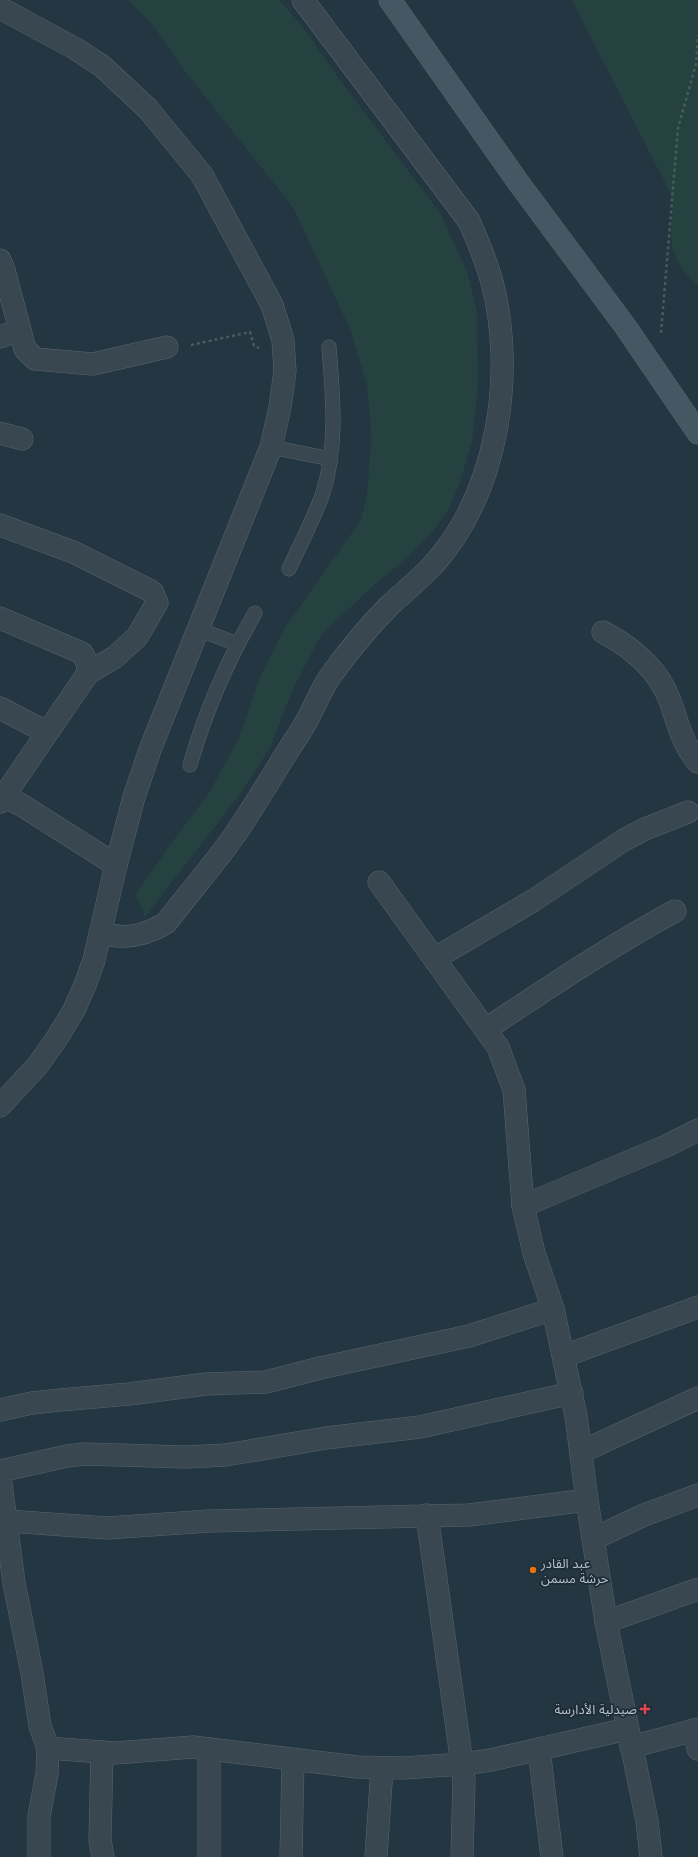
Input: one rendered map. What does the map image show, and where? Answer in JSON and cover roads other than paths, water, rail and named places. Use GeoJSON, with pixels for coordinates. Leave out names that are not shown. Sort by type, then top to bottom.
{"type":"FeatureCollection","features":[{"type":"Feature","properties":{"kind":"street"},"geometry":{"type":"LineString","coordinates":[[101,933],[112,936],[135,936],[156,929],[166,923],[233,837],[306,723],[327,682],[345,656],[389,606],[434,564],[451,542],[466,520],[478,496],[493,448],[497,424],[501,370],[501,340],[496,304],[482,250],[469,221],[303,0]]}},
{"type":"Feature","properties":{"kind":"street"},"geometry":{"type":"LineString","coordinates":[[390,0],[518,182],[625,326],[698,433]]}},
{"type":"Feature","properties":{"kind":"street"},"geometry":{"type":"LineString","coordinates":[[0,8],[76,48],[102,66],[148,109],[202,176],[272,305],[283,340],[285,371],[280,407],[271,447],[151,747],[134,797],[116,865],[101,933],[85,985],[74,1010],[58,1038],[38,1065],[0,1106]]}},
{"type":"Feature","properties":{"kind":"street"},"geometry":{"type":"LineString","coordinates":[[0,260],[4,270],[10,333],[35,359],[93,364],[167,347]]}},
{"type":"Feature","properties":{"kind":"street"},"geometry":{"type":"LineString","coordinates":[[0,433],[22,439]]}},
{"type":"Feature","properties":{"kind":"street"},"geometry":{"type":"LineString","coordinates":[[0,525],[73,552],[154,593],[157,603],[137,637],[115,657],[88,673],[1,797],[23,806],[116,865]]}},
{"type":"Feature","properties":{"kind":"street"},"geometry":{"type":"LineString","coordinates":[[0,618],[82,653],[87,662],[88,673]]}},
{"type":"Feature","properties":{"kind":"street"},"geometry":{"type":"LineString","coordinates":[[603,632],[620,641],[634,652],[659,680],[669,699],[683,739],[691,754],[698,762]]}},
{"type":"Feature","properties":{"kind":"street"},"geometry":{"type":"LineString","coordinates":[[0,708],[46,732]]}},
{"type":"Feature","properties":{"kind":"street"},"geometry":{"type":"LineString","coordinates":[[434,959],[534,900],[624,840],[645,829],[688,812]]}},
{"type":"Feature","properties":{"kind":"street"},"geometry":{"type":"LineString","coordinates":[[379,882],[498,1047],[514,1090],[523,1206],[534,1252],[553,1309],[572,1393],[606,1622],[647,1821],[651,1857]]}},
{"type":"Feature","properties":{"kind":"street"},"geometry":{"type":"LineString","coordinates":[[486,1029],[611,947],[675,911]]}},
{"type":"Feature","properties":{"kind":"street"},"geometry":{"type":"LineString","coordinates":[[523,1206],[666,1146],[698,1130]]}},
{"type":"Feature","properties":{"kind":"street"},"geometry":{"type":"LineString","coordinates":[[564,1356],[698,1308]]}},
{"type":"Feature","properties":{"kind":"street"},"geometry":{"type":"LineString","coordinates":[[0,1410],[32,1403],[129,1394],[206,1384],[266,1382],[320,1368],[469,1336],[553,1309]]}},
{"type":"Feature","properties":{"kind":"street"},"geometry":{"type":"LineString","coordinates":[[0,1471],[66,1456],[85,1454],[186,1457],[226,1455],[326,1438],[420,1427],[572,1393]]}},
{"type":"Feature","properties":{"kind":"street"},"geometry":{"type":"LineString","coordinates":[[581,1452],[698,1398]]}},
{"type":"Feature","properties":{"kind":"street"},"geometry":{"type":"LineString","coordinates":[[0,1476],[14,1583],[32,1674],[40,1726],[48,1748],[47,1774],[39,1816],[39,1857]]}},
{"type":"Feature","properties":{"kind":"street"},"geometry":{"type":"LineString","coordinates":[[593,1539],[644,1515],[698,1495]]}},
{"type":"Feature","properties":{"kind":"street"},"geometry":{"type":"LineString","coordinates":[[7,1521],[106,1528],[210,1521],[469,1515],[587,1500]]}},
{"type":"Feature","properties":{"kind":"street"},"geometry":{"type":"LineString","coordinates":[[428,1516],[464,1780],[462,1857]]}},
{"type":"Feature","properties":{"kind":"street"},"geometry":{"type":"LineString","coordinates":[[606,1622],[698,1589]]}},
{"type":"Feature","properties":{"kind":"street"},"geometry":{"type":"LineString","coordinates":[[48,1748],[134,1753],[193,1747],[357,1768],[382,1768],[462,1764],[490,1760],[539,1749],[629,1738],[697,1736]]}},
{"type":"Feature","properties":{"kind":"street"},"geometry":{"type":"LineString","coordinates":[[209,1749],[209,1857]]}},
{"type":"Feature","properties":{"kind":"street"},"geometry":{"type":"LineString","coordinates":[[539,1749],[552,1857]]}},
{"type":"Feature","properties":{"kind":"street"},"geometry":{"type":"LineString","coordinates":[[102,1752],[100,1840],[103,1857]]}},
{"type":"Feature","properties":{"kind":"street"},"geometry":{"type":"LineString","coordinates":[[291,1857],[293,1760]]}},
{"type":"Feature","properties":{"kind":"street"},"geometry":{"type":"LineString","coordinates":[[376,1857],[382,1768]]}},
{"type":"Feature","properties":{"kind":"lane"},"geometry":{"type":"LineString","coordinates":[[289,569],[321,496],[331,459],[334,411],[329,347]]}},
{"type":"Feature","properties":{"kind":"lane"},"geometry":{"type":"LineString","coordinates":[[271,447],[331,459]]}},
{"type":"Feature","properties":{"kind":"lane"},"geometry":{"type":"LineString","coordinates":[[190,765],[214,692],[237,644],[255,613]]}},
{"type":"Feature","properties":{"kind":"lane"},"geometry":{"type":"LineString","coordinates":[[198,629],[237,644]]}},
{"type":"Feature","properties":{"kind":"place","name":"عبد القادر حرشة مسمن"},"geometry":{"type":"Point","coordinates":[533,1570]}},
{"type":"Feature","properties":{"kind":"place","name":"صيدلية الأدارسة"},"geometry":{"type":"Point","coordinates":[645,1709]}}]}
